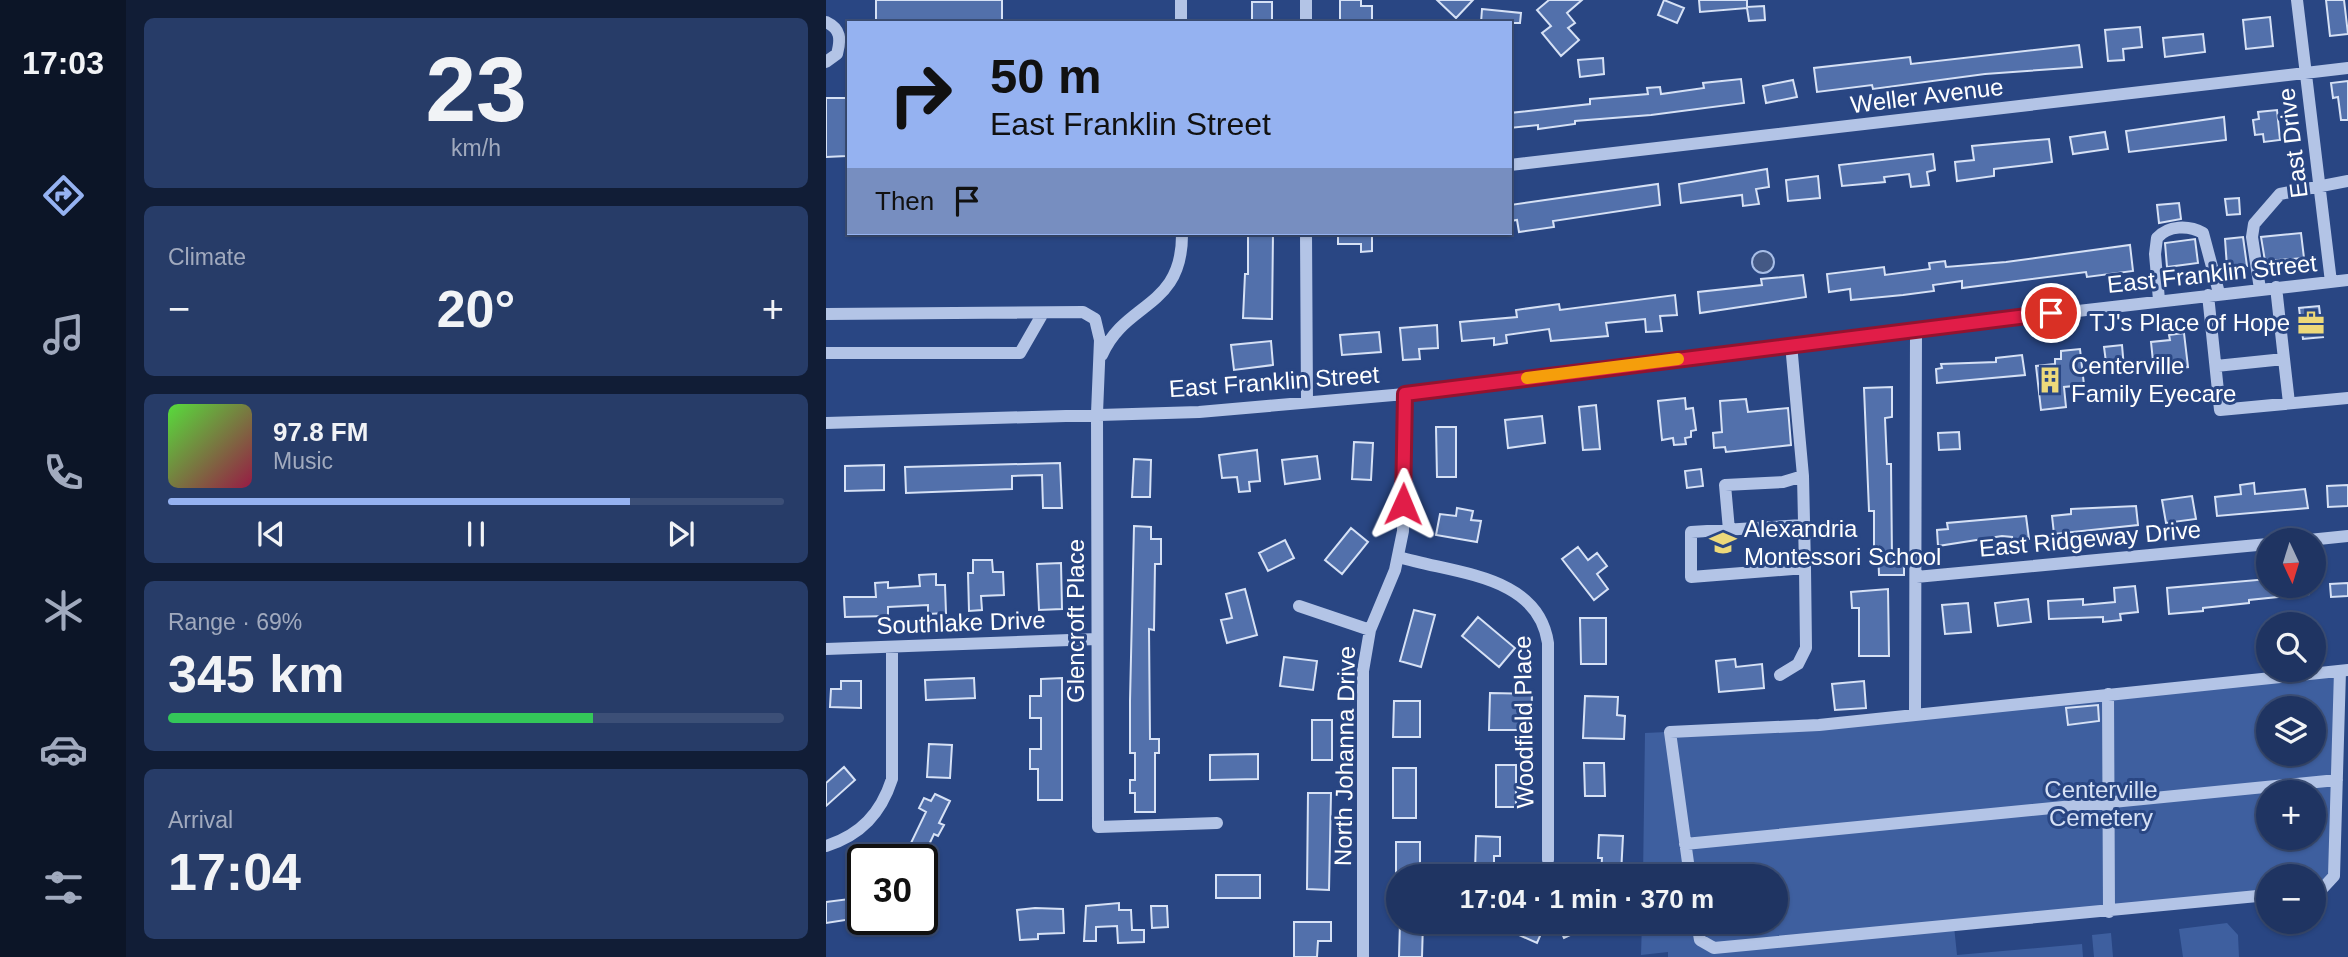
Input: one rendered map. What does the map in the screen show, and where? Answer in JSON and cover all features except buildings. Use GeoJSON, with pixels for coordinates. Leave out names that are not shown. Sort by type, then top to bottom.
{"type":"FeatureCollection","features":[{"type":"Feature","properties":{"kind":"street"},"geometry":{"type":"LineString","coordinates":[[1181,0],[1181,21]]}},
{"type":"Feature","properties":{"kind":"street"},"geometry":{"type":"LineString","coordinates":[[1306,0],[1306,21]]}},
{"type":"Feature","properties":{"kind":"street","name":"East Drive"},"geometry":{"type":"LineString","coordinates":[[2297,0],[2331,282]]}},
{"type":"Feature","properties":{"kind":"street"},"geometry":{"type":"LineString","coordinates":[[826,22],[839,32],[840,42],[837,54],[826,62]]}},
{"type":"Feature","properties":{"kind":"street","name":"Weller Avenue"},"geometry":{"type":"LineString","coordinates":[[1512,165],[2348,68]]}},
{"type":"Feature","properties":{"kind":"street"},"geometry":{"type":"LineString","coordinates":[[2260,289],[2252,237],[2259,215],[2271,207],[2280,194],[2348,181]]}},
{"type":"Feature","properties":{"kind":"street"},"geometry":{"type":"LineString","coordinates":[[2160,300],[2154,254],[2157,238],[2161,233],[2172,229],[2195,229],[2203,233],[2213,294],[2220,410],[2348,398]]}},
{"type":"Feature","properties":{"kind":"street"},"geometry":{"type":"LineString","coordinates":[[1099,366],[1110,341],[1153,302],[1174,276],[1182,255],[1182,235]]}},
{"type":"Feature","properties":{"kind":"street"},"geometry":{"type":"LineString","coordinates":[[1306,235],[1307,401]]}},
{"type":"Feature","properties":{"kind":"street","name":"East Franklin Street"},"geometry":{"type":"LineString","coordinates":[[826,423],[1199,412],[1405,394],[1791,344],[2348,279]]}},
{"type":"Feature","properties":{"kind":"street"},"geometry":{"type":"LineString","coordinates":[[2276,287],[2289,403]]}},
{"type":"Feature","properties":{"kind":"street","name":"Glencroft Place"},"geometry":{"type":"LineString","coordinates":[[1043,313],[1083,312],[1095,319],[1100,340],[1097,414],[1098,827],[1217,823]]}},
{"type":"Feature","properties":{"kind":"street"},"geometry":{"type":"LineString","coordinates":[[826,314],[1043,313]]}},
{"type":"Feature","properties":{"kind":"street"},"geometry":{"type":"LineString","coordinates":[[826,353],[1020,353],[1043,313]]}},
{"type":"Feature","properties":{"kind":"street"},"geometry":{"type":"LineString","coordinates":[[1915,712],[1916,329]]}},
{"type":"Feature","properties":{"kind":"street"},"geometry":{"type":"LineString","coordinates":[[1780,675],[1798,664],[1806,648],[1802,476],[1791,344]]}},
{"type":"Feature","properties":{"kind":"street"},"geometry":{"type":"LineString","coordinates":[[2216,366],[2284,359]]}},
{"type":"Feature","properties":{"kind":"street","name":"North Johanna Drive"},"geometry":{"type":"LineString","coordinates":[[1363,957],[1362,692],[1370,630],[1399,557],[1405,394]]}},
{"type":"Feature","properties":{"kind":"street"},"geometry":{"type":"LineString","coordinates":[[1729,530],[1725,485],[1783,482],[1802,476]]}},
{"type":"Feature","properties":{"kind":"street"},"geometry":{"type":"LineString","coordinates":[[1803,525],[1689,532],[1691,578],[1805,568]]}},
{"type":"Feature","properties":{"kind":"street"},"geometry":{"type":"LineString","coordinates":[[2326,538],[2348,536]]}},
{"type":"Feature","properties":{"kind":"street","name":"East Ridgeway Drive"},"geometry":{"type":"LineString","coordinates":[[1916,577],[2256,545]]}},
{"type":"Feature","properties":{"kind":"street","name":"Woodfield Place"},"geometry":{"type":"LineString","coordinates":[[1399,557],[1507,586],[1528,600],[1542,620],[1548,643],[1548,860]]}},
{"type":"Feature","properties":{"kind":"street"},"geometry":{"type":"LineString","coordinates":[[1299,606],[1370,630]]}},
{"type":"Feature","properties":{"kind":"street","name":"Southlake Drive"},"geometry":{"type":"LineString","coordinates":[[826,649],[1097,639]]}},
{"type":"Feature","properties":{"kind":"street"},"geometry":{"type":"LineString","coordinates":[[826,846],[855,834],[867,824],[886,798],[892,779],[892,647]]}},
{"type":"Feature","properties":{"kind":"street"},"geometry":{"type":"LineString","coordinates":[[1688,864],[1670,732],[1819,725],[1915,712],[2344,671],[2334,876],[2326,885]]}},
{"type":"Feature","properties":{"kind":"street"},"geometry":{"type":"LineString","coordinates":[[2108,694],[2109,912]]}},
{"type":"Feature","properties":{"kind":"street"},"geometry":{"type":"LineString","coordinates":[[1685,844],[2337,780]]}},
{"type":"Feature","properties":{"kind":"street"},"geometry":{"type":"LineString","coordinates":[[1699,934],[1700,940],[1714,948],[2256,896]]}},
{"type":"Feature","properties":{"kind":"green space","name":"Centerville Cemetery"},"geometry":{"type":"Polygon","coordinates":[[[2340,671],[2334,876],[2326,882],[2326,864],[2256,864],[2256,896],[1954,926],[1957,955],[2082,944],[2083,957],[1668,957],[1668,952],[1641,955],[1642,934],[1788,934],[1788,864],[1643,864],[1645,733],[1819,725],[2256,680],[2256,682],[2326,682],[2326,672],[2340,671]]]}},
{"type":"Feature","properties":{"kind":"green space"},"geometry":{"type":"Polygon","coordinates":[[[2227,923],[2238,935],[2239,957],[2183,957],[2179,929],[2227,923]]]}},
{"type":"Feature","properties":{"kind":"green space"},"geometry":{"type":"Polygon","coordinates":[[[2111,933],[2113,957],[2094,957],[2092,935],[2111,933]]]}},
{"type":"Feature","properties":{"kind":"shaded area"},"geometry":{"type":"Polygon","coordinates":[[[1763,251],[1771,254],[1774,262],[1771,270],[1763,273],[1755,270],[1752,262],[1755,254],[1763,251]]]}},
{"type":"Feature","properties":{"kind":"slow traffic"},"geometry":{"type":"LineString","coordinates":[[1527,378],[1678,359]]}},
{"type":"Feature","properties":{"kind":"place","name":"TJ's Place of Hope"},"geometry":{"type":"Point","coordinates":[2311,323]}},
{"type":"Feature","properties":{"kind":"place","name":"Centerville Family Eyecare"},"geometry":{"type":"Point","coordinates":[2050,380]}},
{"type":"Feature","properties":{"kind":"place","name":"Alexandria Montessori School"},"geometry":{"type":"Point","coordinates":[1723,543]}},
{"type":"Feature","properties":{"kind":"route"},"geometry":{"type":"LineString","coordinates":[[1403,504],[1405,394],[2051,313]]}}]}
